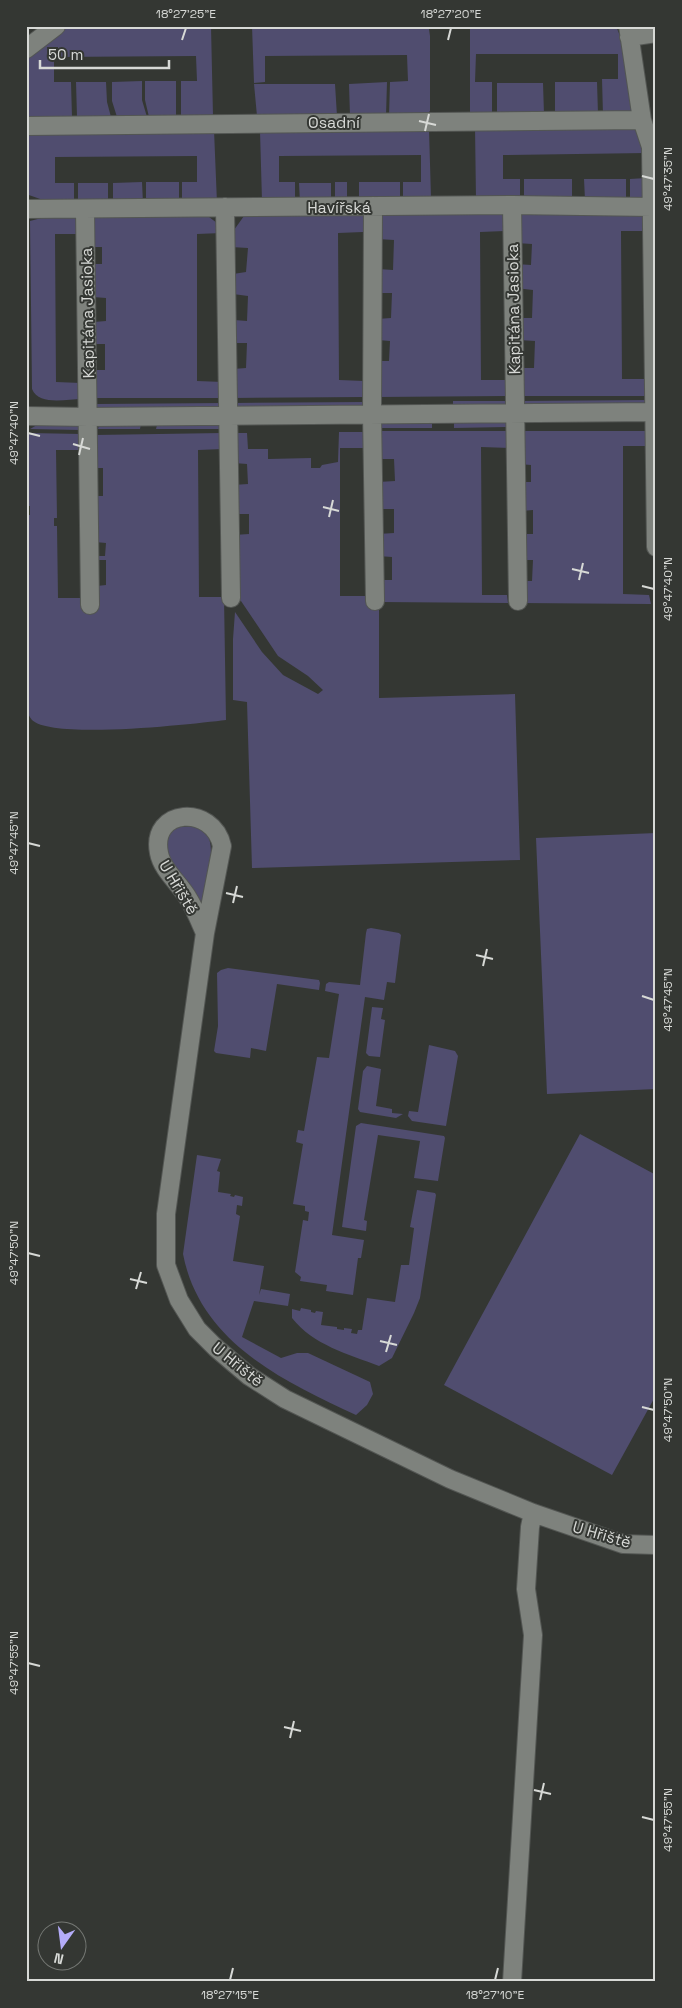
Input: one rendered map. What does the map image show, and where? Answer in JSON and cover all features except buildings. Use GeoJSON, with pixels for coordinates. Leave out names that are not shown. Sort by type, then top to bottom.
{"type":"FeatureCollection","features":[{"type":"Feature","properties":{"kind":"street"},"geometry":{"type":"LineString","coordinates":[[26,49],[56,26]]}},
{"type":"Feature","properties":{"kind":"street"},"geometry":{"type":"LineString","coordinates":[[656,33],[629,32],[642,120],[651,147],[656,412],[656,547]]}},
{"type":"Feature","properties":{"kind":"street","name":"Osadní"},"geometry":{"type":"LineString","coordinates":[[26,126],[642,120]]}},
{"type":"Feature","properties":{"kind":"street","name":"Havířská"},"geometry":{"type":"LineString","coordinates":[[26,209],[512,205],[652,207]]}},
{"type":"Feature","properties":{"kind":"street","name":"Kapitána Jasioka"},"geometry":{"type":"LineString","coordinates":[[512,205],[518,601]]}},
{"type":"Feature","properties":{"kind":"street"},"geometry":{"type":"LineString","coordinates":[[373,206],[372,414],[375,601]]}},
{"type":"Feature","properties":{"kind":"street"},"geometry":{"type":"LineString","coordinates":[[225,207],[231,598]]}},
{"type":"Feature","properties":{"kind":"street","name":"Kapitána Jasioka"},"geometry":{"type":"LineString","coordinates":[[85,209],[90,605]]}},
{"type":"Feature","properties":{"kind":"street"},"geometry":{"type":"LineString","coordinates":[[26,416],[656,412]]}},
{"type":"Feature","properties":{"kind":"street","name":"U Hřiště"},"geometry":{"type":"LineString","coordinates":[[205,933],[188,898],[159,855],[158,845],[165,825],[171,820],[182,816],[203,820],[212,826],[220,836],[222,846],[205,933],[166,1214],[166,1265],[179,1300],[197,1329],[249,1376],[286,1399],[450,1479],[533,1513],[623,1544],[656,1545]]}},
{"type":"Feature","properties":{"kind":"street"},"geometry":{"type":"LineString","coordinates":[[512,1982],[533,1635],[526,1589],[530,1527],[533,1513]]}},
{"type":"Feature","properties":{"kind":"shaded area"},"geometry":{"type":"Polygon","coordinates":[[[69,26],[199,26],[199,29],[211,26],[213,116],[181,117],[181,81],[197,81],[196,56],[54,57],[54,82],[71,82],[72,117],[26,118],[26,58],[69,26]]]}},
{"type":"Feature","properties":{"kind":"shaded area"},"geometry":{"type":"Polygon","coordinates":[[[252,26],[426,26],[429,29],[430,36],[430,111],[426,115],[389,116],[390,82],[408,81],[407,55],[265,56],[265,82],[254,83],[252,26]]]}},
{"type":"Feature","properties":{"kind":"shaded area"},"geometry":{"type":"Polygon","coordinates":[[[470,26],[616,26],[620,36],[633,112],[603,115],[602,79],[618,79],[618,54],[476,54],[475,82],[492,82],[492,116],[470,117],[470,26]]]}},
{"type":"Feature","properties":{"kind":"shaded area"},"geometry":{"type":"Polygon","coordinates":[[[142,81],[142,100],[147,117],[117,117],[112,101],[112,82],[142,81]]]}},
{"type":"Feature","properties":{"kind":"shaded area"},"geometry":{"type":"Polygon","coordinates":[[[145,81],[176,81],[176,117],[149,117],[145,100],[145,81]]]}},
{"type":"Feature","properties":{"kind":"shaded area"},"geometry":{"type":"Polygon","coordinates":[[[76,82],[106,82],[107,102],[111,117],[77,117],[76,82]]]}},
{"type":"Feature","properties":{"kind":"shaded area"},"geometry":{"type":"Polygon","coordinates":[[[387,82],[386,116],[350,116],[349,84],[387,82]]]}},
{"type":"Feature","properties":{"kind":"shaded area"},"geometry":{"type":"Polygon","coordinates":[[[555,82],[597,82],[598,114],[555,115],[555,82]]]}},
{"type":"Feature","properties":{"kind":"shaded area"},"geometry":{"type":"Polygon","coordinates":[[[497,83],[543,83],[544,114],[497,116],[497,83]]]}},
{"type":"Feature","properties":{"kind":"shaded area"},"geometry":{"type":"Polygon","coordinates":[[[254,84],[335,84],[337,116],[257,116],[254,84]]]}},
{"type":"Feature","properties":{"kind":"shaded area"},"geometry":{"type":"Polygon","coordinates":[[[622,125],[637,127],[645,141],[649,166],[649,197],[630,199],[630,179],[646,178],[646,153],[503,155],[503,179],[520,179],[520,200],[476,200],[475,127],[622,125]]]}},
{"type":"Feature","properties":{"kind":"shaded area"},"geometry":{"type":"Polygon","coordinates":[[[429,129],[431,198],[403,202],[403,182],[421,182],[421,155],[279,156],[279,182],[295,182],[295,203],[262,201],[260,131],[429,129]]]}},
{"type":"Feature","properties":{"kind":"shaded area"},"geometry":{"type":"Polygon","coordinates":[[[214,130],[217,203],[182,203],[182,182],[197,182],[197,156],[55,157],[55,183],[74,183],[74,204],[43,200],[26,194],[26,133],[214,130]]]}},
{"type":"Feature","properties":{"kind":"shaded area"},"geometry":{"type":"Polygon","coordinates":[[[524,179],[572,179],[572,200],[524,200],[524,179]]]}},
{"type":"Feature","properties":{"kind":"shaded area"},"geometry":{"type":"Polygon","coordinates":[[[584,179],[626,179],[626,199],[585,200],[584,179]]]}},
{"type":"Feature","properties":{"kind":"shaded area"},"geometry":{"type":"Polygon","coordinates":[[[142,182],[143,203],[113,203],[113,183],[142,182]]]}},
{"type":"Feature","properties":{"kind":"shaded area"},"geometry":{"type":"Polygon","coordinates":[[[146,182],[179,182],[179,203],[146,203],[146,182]]]}},
{"type":"Feature","properties":{"kind":"shaded area"},"geometry":{"type":"Polygon","coordinates":[[[335,182],[347,182],[347,202],[335,202],[335,182]]]}},
{"type":"Feature","properties":{"kind":"shaded area"},"geometry":{"type":"Polygon","coordinates":[[[359,182],[400,182],[400,202],[359,202],[359,182]]]}},
{"type":"Feature","properties":{"kind":"shaded area"},"geometry":{"type":"Polygon","coordinates":[[[78,183],[108,183],[108,203],[78,203],[78,183]]]}},
{"type":"Feature","properties":{"kind":"shaded area"},"geometry":{"type":"Polygon","coordinates":[[[299,183],[331,183],[331,203],[300,203],[299,183]]]}},
{"type":"Feature","properties":{"kind":"shaded area"},"geometry":{"type":"Polygon","coordinates":[[[497,212],[504,216],[505,231],[480,232],[481,380],[506,380],[506,396],[377,397],[379,361],[389,361],[390,341],[378,340],[377,319],[391,318],[392,293],[378,293],[378,269],[393,270],[394,240],[377,239],[377,213],[497,212]]]}},
{"type":"Feature","properties":{"kind":"shaded area"},"geometry":{"type":"Polygon","coordinates":[[[522,213],[642,215],[646,231],[621,231],[622,379],[649,379],[651,396],[518,396],[519,368],[534,368],[535,341],[519,340],[519,318],[532,318],[533,290],[515,288],[516,264],[531,265],[532,244],[516,243],[518,218],[522,213]]]}},
{"type":"Feature","properties":{"kind":"shaded area"},"geometry":{"type":"Polygon","coordinates":[[[205,214],[217,223],[222,233],[197,234],[197,381],[223,382],[223,398],[95,398],[94,370],[105,370],[105,344],[94,344],[94,322],[106,321],[106,298],[93,297],[92,264],[102,264],[102,247],[90,247],[89,215],[205,214]]]}},
{"type":"Feature","properties":{"kind":"shaded area"},"geometry":{"type":"Polygon","coordinates":[[[364,214],[363,232],[338,233],[339,380],[364,381],[364,397],[233,398],[233,369],[246,368],[247,343],[234,343],[234,320],[247,321],[248,296],[233,294],[233,274],[246,272],[248,248],[231,247],[234,230],[244,216],[364,214]]]}},
{"type":"Feature","properties":{"kind":"shaded area"},"geometry":{"type":"Polygon","coordinates":[[[49,216],[80,217],[80,234],[55,234],[56,382],[81,383],[82,399],[47,400],[41,398],[32,389],[30,221],[49,216]]]}},
{"type":"Feature","properties":{"kind":"shaded area"},"geometry":{"type":"Polygon","coordinates":[[[651,400],[649,404],[524,406],[519,401],[651,400]]]}},
{"type":"Feature","properties":{"kind":"shaded area"},"geometry":{"type":"Polygon","coordinates":[[[453,401],[506,401],[505,405],[453,406],[453,401]]]}},
{"type":"Feature","properties":{"kind":"shaded area"},"geometry":{"type":"Polygon","coordinates":[[[365,402],[363,406],[239,407],[233,403],[365,402]]]}},
{"type":"Feature","properties":{"kind":"shaded area"},"geometry":{"type":"Polygon","coordinates":[[[224,403],[221,408],[101,408],[97,407],[96,404],[224,403]]]}},
{"type":"Feature","properties":{"kind":"shaded area"},"geometry":{"type":"Polygon","coordinates":[[[432,422],[432,428],[377,428],[379,423],[432,422]]]}},
{"type":"Feature","properties":{"kind":"shaded area"},"geometry":{"type":"Polygon","coordinates":[[[454,422],[504,422],[508,424],[507,427],[454,428],[454,422]]]}},
{"type":"Feature","properties":{"kind":"shaded area"},"geometry":{"type":"Polygon","coordinates":[[[80,424],[80,430],[30,429],[37,425],[80,424]]]}},
{"type":"Feature","properties":{"kind":"shaded area"},"geometry":{"type":"Polygon","coordinates":[[[141,424],[140,429],[98,429],[99,425],[141,424]]]}},
{"type":"Feature","properties":{"kind":"shaded area"},"geometry":{"type":"Polygon","coordinates":[[[220,424],[223,429],[156,429],[157,425],[220,424]]]}},
{"type":"Feature","properties":{"kind":"shaded area"},"geometry":{"type":"Polygon","coordinates":[[[377,431],[507,431],[510,448],[481,447],[482,595],[507,595],[508,603],[379,602],[379,698],[515,694],[520,860],[252,868],[247,702],[233,700],[235,612],[262,652],[283,675],[318,694],[323,690],[308,676],[278,656],[241,601],[235,598],[234,535],[249,534],[249,514],[234,514],[233,485],[248,484],[247,464],[234,463],[233,433],[247,433],[248,449],[268,449],[268,459],[311,458],[311,468],[320,468],[322,465],[338,462],[339,432],[365,432],[365,448],[340,448],[340,596],[366,596],[367,599],[378,580],[392,580],[392,557],[378,556],[378,534],[394,533],[394,509],[378,509],[378,482],[395,481],[394,459],[377,459],[377,431]]]}},
{"type":"Feature","properties":{"kind":"shaded area"},"geometry":{"type":"Polygon","coordinates":[[[517,431],[648,431],[648,446],[623,446],[623,594],[649,595],[651,604],[520,603],[520,581],[532,581],[533,560],[521,560],[521,534],[533,534],[533,510],[521,511],[520,482],[531,482],[531,465],[519,464],[517,431]]]}},
{"type":"Feature","properties":{"kind":"shaded area"},"geometry":{"type":"Polygon","coordinates":[[[222,433],[223,449],[198,450],[199,597],[224,597],[226,720],[156,727],[94,730],[45,726],[31,719],[26,710],[26,515],[30,515],[30,506],[26,506],[26,434],[81,434],[81,450],[56,450],[57,518],[54,518],[54,526],[57,526],[58,598],[96,598],[97,586],[106,585],[106,560],[95,560],[95,556],[105,556],[106,543],[95,542],[95,496],[103,496],[103,468],[94,468],[94,435],[222,433]]]}},
{"type":"Feature","properties":{"kind":"shaded area"},"geometry":{"type":"Polygon","coordinates":[[[195,826],[205,832],[211,846],[209,875],[204,901],[201,903],[198,902],[169,858],[167,844],[169,832],[179,827],[195,826]]]}},
{"type":"Feature","properties":{"kind":"shaded area"},"geometry":{"type":"Polygon","coordinates":[[[656,833],[656,1089],[547,1094],[536,838],[656,833]]]}},
{"type":"Feature","properties":{"kind":"shaded area"},"geometry":{"type":"Polygon","coordinates":[[[371,928],[401,935],[395,983],[387,982],[384,1000],[365,997],[332,1235],[364,1240],[361,1258],[358,1258],[353,1295],[326,1291],[327,1285],[300,1281],[301,1277],[295,1272],[303,1220],[308,1221],[309,1212],[305,1211],[305,1206],[293,1204],[303,1144],[296,1142],[298,1130],[304,1131],[317,1057],[329,1058],[339,994],[325,991],[326,984],[329,982],[360,985],[366,933],[367,929],[371,928]]]}},
{"type":"Feature","properties":{"kind":"shaded area"},"geometry":{"type":"Polygon","coordinates":[[[228,968],[319,980],[319,990],[277,984],[266,1051],[251,1048],[250,1058],[216,1053],[214,1051],[218,1026],[217,973],[228,968]]]}},
{"type":"Feature","properties":{"kind":"shaded area"},"geometry":{"type":"Polygon","coordinates":[[[372,1007],[383,1008],[381,1019],[385,1020],[380,1057],[369,1056],[366,1053],[372,1007]]]}},
{"type":"Feature","properties":{"kind":"shaded area"},"geometry":{"type":"Polygon","coordinates":[[[429,1045],[455,1051],[458,1056],[446,1126],[412,1121],[408,1116],[409,1111],[418,1112],[429,1045]]]}},
{"type":"Feature","properties":{"kind":"shaded area"},"geometry":{"type":"Polygon","coordinates":[[[367,1066],[381,1069],[376,1106],[392,1109],[392,1113],[403,1114],[396,1118],[360,1112],[358,1109],[363,1071],[367,1066]]]}},
{"type":"Feature","properties":{"kind":"shaded area"},"geometry":{"type":"Polygon","coordinates":[[[361,1123],[444,1136],[445,1138],[438,1181],[414,1178],[420,1141],[378,1135],[364,1220],[367,1221],[366,1231],[342,1227],[356,1126],[361,1123]]]}},
{"type":"Feature","properties":{"kind":"shaded area"},"geometry":{"type":"Polygon","coordinates":[[[580,1134],[656,1175],[656,1395],[612,1475],[444,1385],[580,1134]]]}},
{"type":"Feature","properties":{"kind":"shaded area"},"geometry":{"type":"Polygon","coordinates":[[[197,1155],[221,1159],[217,1171],[220,1172],[218,1192],[231,1194],[230,1196],[234,1197],[235,1195],[243,1197],[242,1206],[237,1205],[236,1214],[240,1216],[233,1261],[264,1266],[259,1295],[261,1289],[290,1294],[288,1306],[254,1301],[242,1337],[281,1358],[297,1353],[308,1353],[370,1382],[373,1394],[367,1405],[356,1415],[301,1388],[248,1355],[226,1335],[207,1311],[192,1285],[183,1254],[197,1155]]]}},
{"type":"Feature","properties":{"kind":"shaded area"},"geometry":{"type":"Polygon","coordinates":[[[417,1190],[435,1193],[436,1195],[420,1298],[392,1358],[379,1366],[343,1353],[310,1335],[292,1318],[292,1309],[300,1311],[301,1308],[315,1313],[316,1311],[323,1312],[321,1325],[344,1330],[344,1328],[352,1329],[351,1333],[357,1334],[358,1330],[362,1330],[367,1298],[395,1302],[401,1265],[409,1265],[414,1228],[410,1227],[417,1190]]]}}]}
